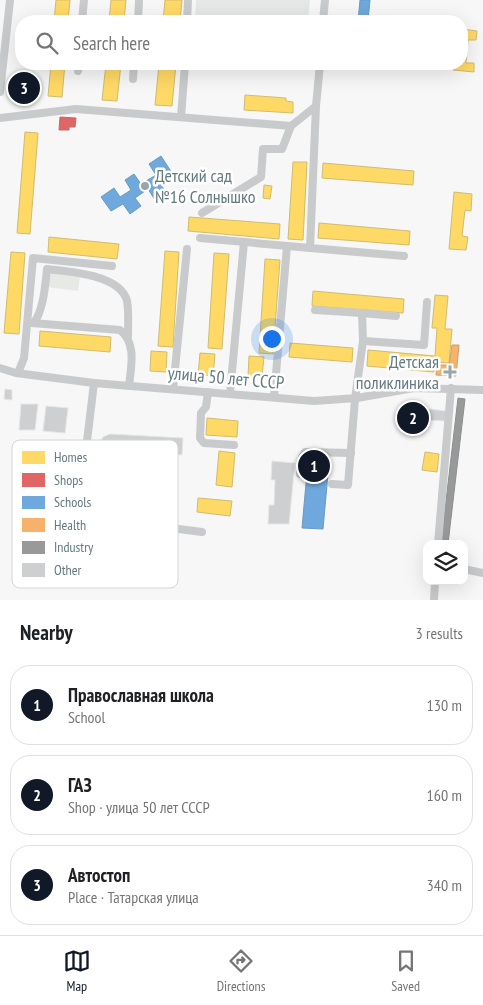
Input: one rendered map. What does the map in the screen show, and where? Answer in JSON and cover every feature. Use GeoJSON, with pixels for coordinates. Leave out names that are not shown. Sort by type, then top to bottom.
{"type":"FeatureCollection","features":[{"type":"Feature","properties":{"kind":"street"},"geometry":{"type":"LineString","coordinates":[[0,92],[10,0]]}},
{"type":"Feature","properties":{"kind":"street"},"geometry":{"type":"LineString","coordinates":[[83,15],[84,0]]}},
{"type":"Feature","properties":{"kind":"street"},"geometry":{"type":"LineString","coordinates":[[138,15],[139,0]]}},
{"type":"Feature","properties":{"kind":"street"},"geometry":{"type":"LineString","coordinates":[[187,15],[188,0]]}},
{"type":"Feature","properties":{"kind":"street"},"geometry":{"type":"LineString","coordinates":[[324,15],[325,0]]}},
{"type":"Feature","properties":{"kind":"street"},"geometry":{"type":"LineString","coordinates":[[133,79],[134,70]]}},
{"type":"Feature","properties":{"kind":"street"},"geometry":{"type":"LineString","coordinates":[[181,117],[185,70]]}},
{"type":"Feature","properties":{"kind":"street"},"geometry":{"type":"LineString","coordinates":[[310,248],[316,106],[319,70]]}},
{"type":"Feature","properties":{"kind":"street"},"geometry":{"type":"LineString","coordinates":[[202,213],[261,176],[262,149],[282,149],[291,126],[316,106]]}},
{"type":"Feature","properties":{"kind":"street"},"geometry":{"type":"LineString","coordinates":[[0,118],[76,109],[291,126]]}},
{"type":"Feature","properties":{"kind":"street"},"geometry":{"type":"LineString","coordinates":[[200,238],[404,256]]}},
{"type":"Feature","properties":{"kind":"street"},"geometry":{"type":"LineString","coordinates":[[230,393],[244,242]]}},
{"type":"Feature","properties":{"kind":"street"},"geometry":{"type":"LineString","coordinates":[[274,397],[287,246]]}},
{"type":"Feature","properties":{"kind":"street"},"geometry":{"type":"LineString","coordinates":[[173,389],[187,249]]}},
{"type":"Feature","properties":{"kind":"street"},"geometry":{"type":"LineString","coordinates":[[18,373],[24,358],[31,323],[33,258],[112,266]]}},
{"type":"Feature","properties":{"kind":"street"},"geometry":{"type":"LineString","coordinates":[[31,323],[37,319],[48,269],[74,272],[111,282],[117,286],[127,300],[128,336],[132,359],[129,386]]}},
{"type":"Feature","properties":{"kind":"street"},"geometry":{"type":"LineString","coordinates":[[362,341],[424,345],[427,302]]}},
{"type":"Feature","properties":{"kind":"street"},"geometry":{"type":"LineString","coordinates":[[315,310],[396,316]]}},
{"type":"Feature","properties":{"kind":"street"},"geometry":{"type":"LineString","coordinates":[[332,484],[348,485],[362,341],[362,313]]}},
{"type":"Feature","properties":{"kind":"street"},"geometry":{"type":"LineString","coordinates":[[31,323],[120,330],[128,336]]}},
{"type":"Feature","properties":{"kind":"street","name":"улица 50 лет СССР"},"geometry":{"type":"LineString","coordinates":[[0,368],[18,373],[94,383],[314,401],[355,399],[414,388],[483,390]]}},
{"type":"Feature","properties":{"kind":"street"},"geometry":{"type":"LineString","coordinates":[[87,440],[94,383]]}},
{"type":"Feature","properties":{"kind":"street"},"geometry":{"type":"LineString","coordinates":[[438,540],[451,388]]}},
{"type":"Feature","properties":{"kind":"street"},"geometry":{"type":"LineString","coordinates":[[208,392],[206,407],[202,411],[200,438],[204,443],[234,445]]}},
{"type":"Feature","properties":{"kind":"street"},"geometry":{"type":"LineString","coordinates":[[300,474],[302,457],[305,452],[351,453]]}},
{"type":"Feature","properties":{"kind":"street"},"geometry":{"type":"LineString","coordinates":[[178,529],[202,532]]}},
{"type":"Feature","properties":{"kind":"street"},"geometry":{"type":"LineString","coordinates":[[468,570],[483,573]]}},
{"type":"Feature","properties":{"kind":"street"},"geometry":{"type":"LineString","coordinates":[[434,600],[435,585]]}},
{"type":"Feature","properties":{"kind":"shaded area"},"geometry":{"type":"Polygon","coordinates":[[[196,0],[310,0],[309,15],[195,15],[196,0]]]}},
{"type":"Feature","properties":{"kind":"shaded area"},"geometry":{"type":"Polygon","coordinates":[[[48,271],[80,276],[78,291],[46,287],[48,271]]]}},
{"type":"Feature","properties":{"kind":"building: Homes"},"geometry":{"type":"Polygon","coordinates":[[[56,0],[70,0],[69,15],[55,15],[56,0]]]}},
{"type":"Feature","properties":{"kind":"building: Homes"},"geometry":{"type":"Polygon","coordinates":[[[111,0],[126,0],[125,15],[110,15],[111,0]]]}},
{"type":"Feature","properties":{"kind":"building: Homes"},"geometry":{"type":"Polygon","coordinates":[[[165,0],[182,0],[181,15],[164,15],[165,0]]]}},
{"type":"Feature","properties":{"kind":"building: Homes"},"geometry":{"type":"Polygon","coordinates":[[[468,30],[477,31],[476,40],[468,40],[468,30]]]}},
{"type":"Feature","properties":{"kind":"building: Homes"},"geometry":{"type":"Polygon","coordinates":[[[468,63],[474,63],[474,72],[453,70],[468,70],[468,63]]]}},
{"type":"Feature","properties":{"kind":"building: Homes"},"geometry":{"type":"Polygon","coordinates":[[[50,70],[64,70],[62,97],[48,96],[50,70]]]}},
{"type":"Feature","properties":{"kind":"building: Homes"},"geometry":{"type":"Polygon","coordinates":[[[105,70],[120,70],[117,101],[102,100],[105,70]]]}},
{"type":"Feature","properties":{"kind":"building: Homes"},"geometry":{"type":"Polygon","coordinates":[[[158,70],[175,70],[172,106],[155,105],[158,70]]]}},
{"type":"Feature","properties":{"kind":"building: Homes"},"geometry":{"type":"Polygon","coordinates":[[[245,95],[286,98],[286,101],[293,102],[293,113],[244,110],[245,95]]]}},
{"type":"Feature","properties":{"kind":"building: Homes"},"geometry":{"type":"Polygon","coordinates":[[[25,132],[38,133],[30,234],[17,233],[25,132]]]}},
{"type":"Feature","properties":{"kind":"building: Homes"},"geometry":{"type":"Polygon","coordinates":[[[293,162],[307,162],[303,240],[288,239],[293,162]]]}},
{"type":"Feature","properties":{"kind":"building: Homes"},"geometry":{"type":"Polygon","coordinates":[[[323,163],[414,171],[413,185],[322,178],[323,163]]]}},
{"type":"Feature","properties":{"kind":"building: Homes"},"geometry":{"type":"Polygon","coordinates":[[[264,185],[272,186],[270,199],[263,198],[264,185]]]}},
{"type":"Feature","properties":{"kind":"building: Homes"},"geometry":{"type":"Polygon","coordinates":[[[454,192],[472,194],[471,211],[465,210],[462,236],[468,237],[466,250],[449,249],[454,192]]]}},
{"type":"Feature","properties":{"kind":"building: Homes"},"geometry":{"type":"Polygon","coordinates":[[[189,217],[280,224],[279,239],[188,231],[189,217]]]}},
{"type":"Feature","properties":{"kind":"building: Homes"},"geometry":{"type":"Polygon","coordinates":[[[319,223],[410,231],[409,245],[318,238],[319,223]]]}},
{"type":"Feature","properties":{"kind":"building: Homes"},"geometry":{"type":"Polygon","coordinates":[[[49,237],[119,244],[117,259],[48,252],[49,237]]]}},
{"type":"Feature","properties":{"kind":"building: Homes"},"geometry":{"type":"Polygon","coordinates":[[[165,251],[179,252],[173,347],[158,346],[165,251]]]}},
{"type":"Feature","properties":{"kind":"building: Homes"},"geometry":{"type":"Polygon","coordinates":[[[11,252],[25,253],[19,334],[4,333],[11,252]]]}},
{"type":"Feature","properties":{"kind":"building: Homes"},"geometry":{"type":"Polygon","coordinates":[[[214,253],[229,254],[222,349],[208,348],[214,253]]]}},
{"type":"Feature","properties":{"kind":"building: Homes"},"geometry":{"type":"Polygon","coordinates":[[[265,259],[280,260],[273,354],[259,353],[265,259]]]}},
{"type":"Feature","properties":{"kind":"building: Homes"},"geometry":{"type":"Polygon","coordinates":[[[313,291],[404,299],[403,313],[312,306],[313,291]]]}},
{"type":"Feature","properties":{"kind":"building: Homes"},"geometry":{"type":"Polygon","coordinates":[[[435,295],[448,296],[445,329],[452,329],[449,363],[434,362],[434,372],[367,366],[368,350],[435,356],[437,328],[432,328],[435,295]]]}},
{"type":"Feature","properties":{"kind":"building: Homes"},"geometry":{"type":"Polygon","coordinates":[[[40,331],[111,337],[110,352],[39,346],[40,331]]]}},
{"type":"Feature","properties":{"kind":"building: Homes"},"geometry":{"type":"Polygon","coordinates":[[[290,343],[353,348],[352,362],[289,357],[290,343]]]}},
{"type":"Feature","properties":{"kind":"building: Homes"},"geometry":{"type":"Polygon","coordinates":[[[151,351],[167,352],[166,372],[150,371],[151,351]]]}},
{"type":"Feature","properties":{"kind":"building: Homes"},"geometry":{"type":"Polygon","coordinates":[[[200,353],[215,354],[213,376],[198,375],[200,353]]]}},
{"type":"Feature","properties":{"kind":"building: Homes"},"geometry":{"type":"Polygon","coordinates":[[[249,356],[264,357],[262,377],[248,376],[249,356]]]}},
{"type":"Feature","properties":{"kind":"building: Homes"},"geometry":{"type":"Polygon","coordinates":[[[207,418],[238,421],[237,437],[206,435],[207,418]]]}},
{"type":"Feature","properties":{"kind":"building: Homes"},"geometry":{"type":"Polygon","coordinates":[[[219,451],[235,453],[232,487],[216,485],[219,451]]]}},
{"type":"Feature","properties":{"kind":"building: Homes"},"geometry":{"type":"Polygon","coordinates":[[[425,452],[439,454],[437,472],[422,470],[425,452]]]}},
{"type":"Feature","properties":{"kind":"building: Homes"},"geometry":{"type":"Polygon","coordinates":[[[198,498],[232,501],[230,516],[197,512],[198,498]]]}},
{"type":"Feature","properties":{"kind":"building: Shops"},"geometry":{"type":"Polygon","coordinates":[[[17,80],[32,81],[31,96],[16,95],[17,80]]]}},
{"type":"Feature","properties":{"kind":"building: Shops"},"geometry":{"type":"Polygon","coordinates":[[[60,117],[76,118],[75,127],[69,127],[69,130],[59,130],[60,117]]]}},
{"type":"Feature","properties":{"kind":"building: Shops"},"geometry":{"type":"Polygon","coordinates":[[[413,409],[424,410],[423,426],[413,425],[413,422],[403,422],[404,413],[413,413],[413,409]]]}},
{"type":"Feature","properties":{"kind":"building: Schools"},"geometry":{"type":"Polygon","coordinates":[[[360,0],[370,0],[369,15],[359,15],[360,0]]]}},
{"type":"Feature","properties":{"kind":"building: Schools","name":"Детский сад №16 Солнышко"},"geometry":{"type":"Polygon","coordinates":[[[161,156],[172,173],[159,181],[166,193],[155,200],[148,189],[135,198],[141,206],[130,214],[123,204],[111,211],[101,197],[114,188],[120,197],[131,190],[125,180],[134,174],[141,184],[156,175],[149,164],[161,156]]]}},
{"type":"Feature","properties":{"kind":"building: Schools"},"geometry":{"type":"Polygon","coordinates":[[[308,461],[329,463],[323,529],[302,528],[308,461]]]}},
{"type":"Feature","properties":{"kind":"building: Health"},"geometry":{"type":"Polygon","coordinates":[[[452,345],[459,345],[456,376],[436,375],[437,365],[449,365],[452,345]]]}},
{"type":"Feature","properties":{"kind":"building: Industry"},"geometry":{"type":"Polygon","coordinates":[[[458,398],[465,399],[448,540],[441,540],[458,398]]]}},
{"type":"Feature","properties":{"kind":"building: Other"},"geometry":{"type":"Polygon","coordinates":[[[5,389],[12,390],[12,400],[4,399],[5,389]]]}},
{"type":"Feature","properties":{"kind":"building: Other"},"geometry":{"type":"Polygon","coordinates":[[[21,404],[38,404],[35,430],[19,430],[21,404]]]}},
{"type":"Feature","properties":{"kind":"building: Other"},"geometry":{"type":"Polygon","coordinates":[[[46,406],[68,408],[65,433],[43,431],[46,406]]]}},
{"type":"Feature","properties":{"kind":"building: Other"},"geometry":{"type":"Polygon","coordinates":[[[429,409],[446,411],[445,421],[428,420],[429,409]]]}},
{"type":"Feature","properties":{"kind":"building: Other"},"geometry":{"type":"Polygon","coordinates":[[[110,434],[183,438],[182,455],[178,455],[178,440],[102,440],[103,437],[110,434]]]}},
{"type":"Feature","properties":{"kind":"building: Other"},"geometry":{"type":"Polygon","coordinates":[[[272,461],[295,463],[289,524],[268,524],[269,505],[274,505],[275,480],[271,480],[272,461]]]}},
{"type":"Feature","properties":{"kind":"place","name":"Автостоп"},"geometry":{"type":"Point","coordinates":[24,88]}},
{"type":"Feature","properties":{"kind":"place","name":"Детский сад №16 Солнышко"},"geometry":{"type":"Point","coordinates":[145,186]}},
{"type":"Feature","properties":{"kind":"place","name":"Детская поликлиника"},"geometry":{"type":"Point","coordinates":[450,372]}},
{"type":"Feature","properties":{"kind":"place","name":"ГАЗ"},"geometry":{"type":"Point","coordinates":[413,418]}},
{"type":"Feature","properties":{"kind":"place","name":"Православная школа"},"geometry":{"type":"Point","coordinates":[314,466]}}]}
